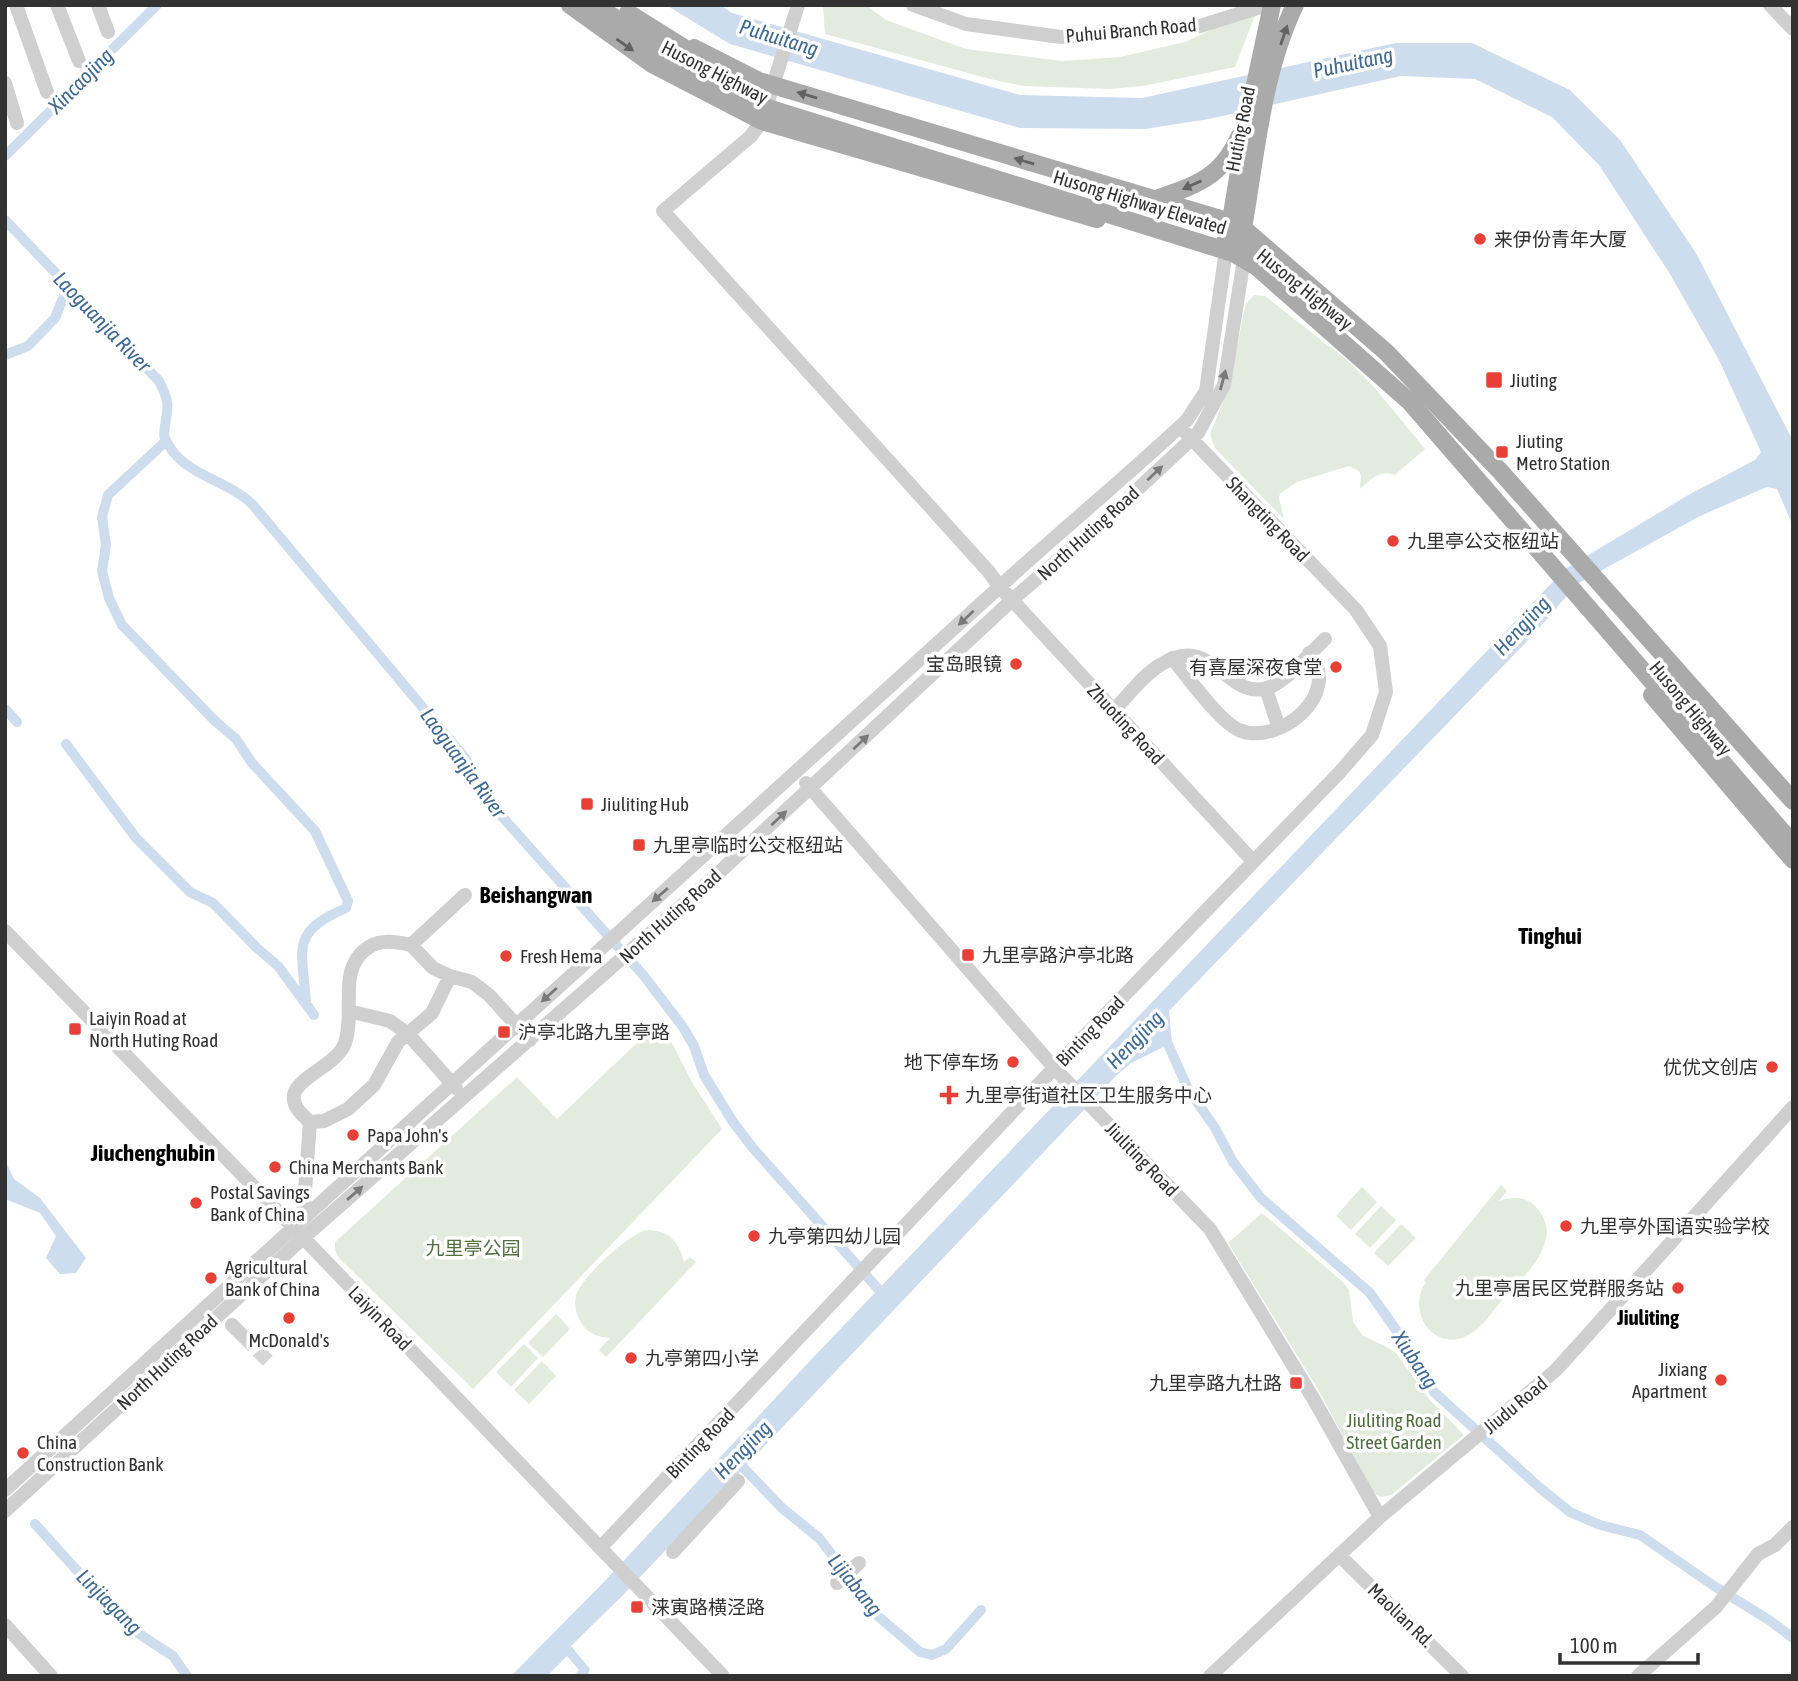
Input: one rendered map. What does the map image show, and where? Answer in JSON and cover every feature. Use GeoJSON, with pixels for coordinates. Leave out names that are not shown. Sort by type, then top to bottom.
{"type":"FeatureCollection","features":[{"type":"Feature","properties":{"kind":"main road","name":"Husong Highway"},"geometry":{"type":"LineString","coordinates":[[570,5],[652,64],[762,121],[1225,257],[1243,265],[1374,374],[1485,493],[1793,860]]}},
{"type":"Feature","properties":{"kind":"main road","name":"Husong Highway Elevated"},"geometry":{"type":"LineString","coordinates":[[596,5],[651,43],[749,102],[1197,241],[1233,253],[1258,267],[1410,402],[1793,844]]}},
{"type":"Feature","properties":{"kind":"main road","name":"Husong Highway Elevated"},"geometry":{"type":"LineString","coordinates":[[616,5],[755,93],[837,121],[1235,241],[1254,250],[1420,398],[1793,825]]}},
{"type":"Feature","properties":{"kind":"main road","name":"Husong Highway"},"geometry":{"type":"LineString","coordinates":[[631,5],[662,32],[759,81],[1237,225],[1386,352],[1500,471],[1793,801]]}},
{"type":"Feature","properties":{"kind":"main road","name":"Huting Road"},"geometry":{"type":"LineString","coordinates":[[1225,257],[1237,225],[1266,65],[1269,5]]}},
{"type":"Feature","properties":{"kind":"main road","name":"Huting Road"},"geometry":{"type":"LineString","coordinates":[[1266,65],[1295,5]]}},
{"type":"Feature","properties":{"kind":"main road"},"geometry":{"type":"LineString","coordinates":[[1153,200],[1198,185],[1231,157],[1255,117]]}},
{"type":"Feature","properties":{"kind":"main road","name":"Huting Road"},"geometry":{"type":"LineString","coordinates":[[1237,225],[1243,265]]}},
{"type":"Feature","properties":{"kind":"street"},"geometry":{"type":"LineString","coordinates":[[5,9],[15,5],[47,92]]}},
{"type":"Feature","properties":{"kind":"street"},"geometry":{"type":"LineString","coordinates":[[57,5],[79,61]]}},
{"type":"Feature","properties":{"kind":"street"},"geometry":{"type":"LineString","coordinates":[[98,5],[108,32]]}},
{"type":"Feature","properties":{"kind":"street"},"geometry":{"type":"LineString","coordinates":[[762,121],[798,5]]}},
{"type":"Feature","properties":{"kind":"street","name":"Puhui Branch Road"},"geometry":{"type":"LineString","coordinates":[[913,5],[966,24],[1061,37],[1200,26],[1269,5]]}},
{"type":"Feature","properties":{"kind":"street"},"geometry":{"type":"LineString","coordinates":[[1770,5],[1793,29]]}},
{"type":"Feature","properties":{"kind":"street"},"geometry":{"type":"LineString","coordinates":[[5,83],[17,123]]}},
{"type":"Feature","properties":{"kind":"street","name":"Zhuoting Road"},"geometry":{"type":"LineString","coordinates":[[762,121],[751,136],[663,211],[1000,587],[1252,860]]}},
{"type":"Feature","properties":{"kind":"street","name":"North Huting Road"},"geometry":{"type":"LineString","coordinates":[[5,1490],[622,928],[798,773],[1000,587],[1181,426],[1206,391],[1225,257]]}},
{"type":"Feature","properties":{"kind":"street","name":"North Huting Road"},"geometry":{"type":"LineString","coordinates":[[5,1511],[303,1238],[613,967],[1198,433],[1224,385],[1243,265]]}},
{"type":"Feature","properties":{"kind":"street","name":"Shangting Road"},"geometry":{"type":"LineString","coordinates":[[1181,426],[1356,610]]}},
{"type":"Feature","properties":{"kind":"street","name":"Binting Road"},"geometry":{"type":"LineString","coordinates":[[600,1548],[1252,860],[1340,772],[1372,735],[1386,692],[1385,680],[1380,646],[1356,610]]}},
{"type":"Feature","properties":{"kind":"street"},"geometry":{"type":"LineString","coordinates":[[1113,711],[1158,665],[1172,659],[1188,654],[1205,659],[1240,685],[1252,690],[1266,689],[1278,683],[1325,639]]}},
{"type":"Feature","properties":{"kind":"street"},"geometry":{"type":"LineString","coordinates":[[1172,659],[1227,722],[1240,730],[1253,733],[1279,728],[1301,714],[1313,701],[1319,688],[1319,673],[1316,661],[1309,653]]}},
{"type":"Feature","properties":{"kind":"street"},"geometry":{"type":"LineString","coordinates":[[1266,689],[1279,728]]}},
{"type":"Feature","properties":{"kind":"street","name":"Jiuliting Road"},"geometry":{"type":"LineString","coordinates":[[798,773],[1054,1068],[1210,1229],[1313,1398],[1380,1517]]}},
{"type":"Feature","properties":{"kind":"street"},"geometry":{"type":"LineString","coordinates":[[411,945],[466,895]]}},
{"type":"Feature","properties":{"kind":"street","name":"Laiyin Road"},"geometry":{"type":"LineString","coordinates":[[5,931],[298,1222],[303,1238],[723,1676]]}},
{"type":"Feature","properties":{"kind":"street"},"geometry":{"type":"LineString","coordinates":[[450,976],[432,1013],[398,1042],[374,1084],[348,1109],[324,1121],[310,1122],[300,1114],[294,1103],[293,1093],[300,1084],[330,1062],[345,1044],[352,965],[360,953],[375,944],[393,941],[411,945],[433,968],[472,982],[489,995],[530,1040]]}},
{"type":"Feature","properties":{"kind":"street"},"geometry":{"type":"LineString","coordinates":[[349,1011],[390,1021],[408,1034],[464,1097]]}},
{"type":"Feature","properties":{"kind":"street","name":"Jiudu Road"},"geometry":{"type":"LineString","coordinates":[[1210,1676],[1380,1517],[1556,1370],[1793,1107]]}},
{"type":"Feature","properties":{"kind":"street"},"geometry":{"type":"LineString","coordinates":[[298,1222],[310,1122]]}},
{"type":"Feature","properties":{"kind":"street"},"geometry":{"type":"LineString","coordinates":[[232,1325],[243,1336]]}},
{"type":"Feature","properties":{"kind":"street"},"geometry":{"type":"LineString","coordinates":[[673,1552],[738,1481]]}},
{"type":"Feature","properties":{"kind":"street"},"geometry":{"type":"LineString","coordinates":[[1638,1676],[1691,1632],[1716,1607],[1758,1554],[1775,1545],[1793,1527]]}},
{"type":"Feature","properties":{"kind":"street","name":"Maolian Rd."},"geometry":{"type":"LineString","coordinates":[[1339,1555],[1462,1676]]}},
{"type":"Feature","properties":{"kind":"street"},"geometry":{"type":"LineString","coordinates":[[837,1583],[859,1563]]}},
{"type":"Feature","properties":{"kind":"street"},"geometry":{"type":"LineString","coordinates":[[5,1625],[51,1676]]}},
{"type":"Feature","properties":{"kind":"green space"},"geometry":{"type":"Polygon","coordinates":[[[823,5],[866,5],[886,20],[966,49],[1062,61],[1120,57],[1185,42],[1258,8],[1235,67],[1143,86],[1110,89],[1023,86],[825,34],[823,5]]]}},
{"type":"Feature","properties":{"kind":"green space"},"geometry":{"type":"Polygon","coordinates":[[[1254,295],[1265,296],[1348,361],[1374,387],[1425,449],[1395,475],[1380,475],[1360,489],[1359,471],[1349,466],[1297,482],[1280,494],[1284,519],[1215,448],[1210,434],[1229,387],[1246,304],[1254,295]]]}},
{"type":"Feature","properties":{"kind":"green space","name":"九里亭公园"},"geometry":{"type":"Polygon","coordinates":[[[658,1023],[722,1129],[473,1389],[339,1258],[335,1242],[517,1077],[557,1119],[658,1023]]]}},
{"type":"Feature","properties":{"kind":"green space"},"geometry":{"type":"Polygon","coordinates":[[[1501,1185],[1507,1191],[1499,1201],[1517,1198],[1534,1205],[1547,1230],[1545,1243],[1540,1255],[1522,1279],[1479,1327],[1457,1339],[1446,1339],[1427,1328],[1422,1318],[1419,1306],[1420,1294],[1426,1282],[1424,1280],[1501,1185]]]}},
{"type":"Feature","properties":{"kind":"green space"},"geometry":{"type":"Polygon","coordinates":[[[1362,1187],[1377,1202],[1351,1230],[1336,1216],[1362,1187]]]}},
{"type":"Feature","properties":{"kind":"green space"},"geometry":{"type":"Polygon","coordinates":[[[1381,1206],[1396,1220],[1370,1248],[1355,1234],[1381,1206]]]}},
{"type":"Feature","properties":{"kind":"green space","name":"Jiuliting Road Street Garden"},"geometry":{"type":"Polygon","coordinates":[[[1262,1213],[1343,1282],[1349,1290],[1353,1322],[1363,1336],[1396,1353],[1429,1399],[1464,1435],[1391,1495],[1381,1497],[1374,1493],[1316,1386],[1228,1243],[1262,1213]]]}},
{"type":"Feature","properties":{"kind":"green space"},"geometry":{"type":"Polygon","coordinates":[[[1401,1224],[1416,1238],[1388,1266],[1374,1253],[1401,1224]]]}},
{"type":"Feature","properties":{"kind":"green space"},"geometry":{"type":"Polygon","coordinates":[[[646,1230],[661,1232],[671,1238],[679,1248],[684,1262],[690,1257],[696,1262],[606,1357],[599,1350],[610,1338],[600,1337],[585,1328],[578,1316],[575,1299],[581,1285],[607,1257],[629,1239],[646,1230]]]}},
{"type":"Feature","properties":{"kind":"green space"},"geometry":{"type":"Polygon","coordinates":[[[556,1314],[570,1329],[543,1357],[528,1343],[556,1314]]]}},
{"type":"Feature","properties":{"kind":"green space"},"geometry":{"type":"Polygon","coordinates":[[[524,1344],[538,1358],[511,1387],[496,1372],[524,1344]]]}},
{"type":"Feature","properties":{"kind":"green space"},"geometry":{"type":"Polygon","coordinates":[[[542,1361],[556,1376],[529,1404],[514,1390],[542,1361]]]}},
{"type":"Feature","properties":{"kind":"water"},"geometry":{"type":"Polygon","coordinates":[[[666,5],[720,5],[732,13],[1020,95],[1142,98],[1396,43],[1472,43],[1570,90],[1620,140],[1696,253],[1793,441],[1793,526],[1777,489],[1767,487],[1700,516],[1577,584],[1534,634],[1169,1011],[1172,1043],[1131,1063],[1117,1075],[625,1593],[571,1646],[590,1669],[587,1676],[573,1676],[579,1670],[567,1656],[547,1676],[511,1676],[601,1585],[808,1363],[1565,569],[1690,494],[1755,460],[1761,452],[1719,360],[1670,274],[1599,165],[1552,117],[1475,79],[1401,76],[1209,119],[1145,129],[1020,128],[730,44],[666,5]]]}},
{"type":"Feature","properties":{"kind":"water"},"geometry":{"type":"Polygon","coordinates":[[[5,1160],[14,1179],[40,1198],[86,1258],[76,1273],[60,1274],[46,1258],[56,1236],[40,1213],[5,1199],[5,1160]]]}},
{"type":"Feature","properties":{"kind":"waterway","name":"Xincaojing"},"geometry":{"type":"LineString","coordinates":[[5,156],[157,5]]}},
{"type":"Feature","properties":{"kind":"waterway","name":"Laoguanjia River"},"geometry":{"type":"LineString","coordinates":[[5,220],[159,381],[167,403],[164,435],[170,448],[191,468],[230,488],[253,505],[466,759],[481,793],[644,976],[683,1027],[694,1046],[704,1075],[733,1122],[887,1299]]}},
{"type":"Feature","properties":{"kind":"waterway"},"geometry":{"type":"LineString","coordinates":[[5,355],[28,346],[55,318],[68,286]]}},
{"type":"Feature","properties":{"kind":"waterway"},"geometry":{"type":"LineString","coordinates":[[166,441],[108,495],[102,517],[106,545],[102,571],[109,598],[122,625],[214,720],[236,739],[252,763],[315,831],[348,901],[346,908],[316,925],[308,934],[302,955],[306,1001]]}},
{"type":"Feature","properties":{"kind":"waterway"},"geometry":{"type":"LineString","coordinates":[[5,709],[17,722]]}},
{"type":"Feature","properties":{"kind":"waterway"},"geometry":{"type":"LineString","coordinates":[[66,744],[136,838],[190,892],[213,903],[278,966],[314,1015]]}},
{"type":"Feature","properties":{"kind":"waterway","name":"Xiubang"},"geometry":{"type":"LineString","coordinates":[[1163,1033],[1188,1089],[1215,1128],[1233,1162],[1261,1198],[1370,1293],[1401,1337],[1434,1392],[1570,1512],[1600,1525],[1640,1535],[1793,1638]]}},
{"type":"Feature","properties":{"kind":"waterway","name":"Lijiabang"},"geometry":{"type":"LineString","coordinates":[[735,1459],[782,1508],[819,1538],[853,1582],[866,1606],[920,1652],[932,1655],[946,1649],[981,1610]]}},
{"type":"Feature","properties":{"kind":"waterway","name":"Linjiagang"},"geometry":{"type":"LineString","coordinates":[[35,1524],[127,1626],[173,1656],[187,1676]]}},
{"type":"Feature","properties":{"kind":"tunnel"},"geometry":{"type":"LineString","coordinates":[[243,1336],[268,1361]]}},
{"type":"Feature","properties":{"kind":"place","name":"来伊份青年大厦"},"geometry":{"type":"Point","coordinates":[1480,239]}},
{"type":"Feature","properties":{"kind":"place","name":"Jiuting"},"geometry":{"type":"Point","coordinates":[1494,380]}},
{"type":"Feature","properties":{"kind":"place","name":"Jiuting Metro Station"},"geometry":{"type":"Point","coordinates":[1502,452]}},
{"type":"Feature","properties":{"kind":"place","name":"九里亭公交枢纽站"},"geometry":{"type":"Point","coordinates":[1393,541]}},
{"type":"Feature","properties":{"kind":"place","name":"宝岛眼镜"},"geometry":{"type":"Point","coordinates":[1016,664]}},
{"type":"Feature","properties":{"kind":"place","name":"有喜屋深夜食堂"},"geometry":{"type":"Point","coordinates":[1336,667]}},
{"type":"Feature","properties":{"kind":"place","name":"Jiuliting Hub"},"geometry":{"type":"Point","coordinates":[587,804]}},
{"type":"Feature","properties":{"kind":"place","name":"九里亭临时公交枢纽站"},"geometry":{"type":"Point","coordinates":[639,845]}},
{"type":"Feature","properties":{"kind":"place","name":"九里亭路沪亭北路"},"geometry":{"type":"Point","coordinates":[968,955]}},
{"type":"Feature","properties":{"kind":"place","name":"Fresh Hema"},"geometry":{"type":"Point","coordinates":[506,956]}},
{"type":"Feature","properties":{"kind":"place","name":"Laiyin Road at North Huting Road"},"geometry":{"type":"Point","coordinates":[75,1029]}},
{"type":"Feature","properties":{"kind":"place","name":"沪亭北路九里亭路"},"geometry":{"type":"Point","coordinates":[504,1032]}},
{"type":"Feature","properties":{"kind":"place","name":"地下停车场"},"geometry":{"type":"Point","coordinates":[1013,1062]}},
{"type":"Feature","properties":{"kind":"place","name":"优优文创店"},"geometry":{"type":"Point","coordinates":[1772,1067]}},
{"type":"Feature","properties":{"kind":"place","name":"九里亭街道社区卫生服务中心"},"geometry":{"type":"Point","coordinates":[949,1095]}},
{"type":"Feature","properties":{"kind":"place","name":"Papa John's"},"geometry":{"type":"Point","coordinates":[353,1135]}},
{"type":"Feature","properties":{"kind":"place","name":"China Merchants Bank"},"geometry":{"type":"Point","coordinates":[275,1167]}},
{"type":"Feature","properties":{"kind":"place","name":"Postal Savings Bank of China"},"geometry":{"type":"Point","coordinates":[196,1203]}},
{"type":"Feature","properties":{"kind":"place","name":"九里亭外国语实验学校"},"geometry":{"type":"Point","coordinates":[1566,1226]}},
{"type":"Feature","properties":{"kind":"place","name":"九亭第四幼儿园"},"geometry":{"type":"Point","coordinates":[754,1236]}},
{"type":"Feature","properties":{"kind":"place","name":"Agricultural Bank of China"},"geometry":{"type":"Point","coordinates":[211,1278]}},
{"type":"Feature","properties":{"kind":"place","name":"九里亭居民区党群服务站"},"geometry":{"type":"Point","coordinates":[1678,1288]}},
{"type":"Feature","properties":{"kind":"place","name":"McDonald's"},"geometry":{"type":"Point","coordinates":[289,1318]}},
{"type":"Feature","properties":{"kind":"place","name":"九亭第四小学"},"geometry":{"type":"Point","coordinates":[631,1358]}},
{"type":"Feature","properties":{"kind":"place","name":"Jixiang Apartment"},"geometry":{"type":"Point","coordinates":[1721,1380]}},
{"type":"Feature","properties":{"kind":"place","name":"九里亭路九杜路"},"geometry":{"type":"Point","coordinates":[1296,1383]}},
{"type":"Feature","properties":{"kind":"place","name":"China Construction Bank"},"geometry":{"type":"Point","coordinates":[23,1453]}},
{"type":"Feature","properties":{"kind":"place","name":"涞寅路横泾路"},"geometry":{"type":"Point","coordinates":[637,1607]}},
{"type":"Feature","properties":{"kind":"district","name":"Beishangwan"},"geometry":{"type":"Point","coordinates":[536,895]}},
{"type":"Feature","properties":{"kind":"district","name":"Tinghui"},"geometry":{"type":"Point","coordinates":[1550,936]}},
{"type":"Feature","properties":{"kind":"district","name":"Jiuchenghubin"},"geometry":{"type":"Point","coordinates":[153,1153]}},
{"type":"Feature","properties":{"kind":"district","name":"Jiuliting"},"geometry":{"type":"Point","coordinates":[1648,1318]}},
{"type":"Feature","properties":{"kind":"water label","name":"Puhuitang"},"geometry":{"type":"Point","coordinates":[779,38]}},
{"type":"Feature","properties":{"kind":"water label","name":"Puhuitang"},"geometry":{"type":"Point","coordinates":[1353,63]}},
{"type":"Feature","properties":{"kind":"water label","name":"Hengjing"},"geometry":{"type":"Point","coordinates":[1522,626]}},
{"type":"Feature","properties":{"kind":"water label","name":"Hengjing"},"geometry":{"type":"Point","coordinates":[1135,1040]}},
{"type":"Feature","properties":{"kind":"water label","name":"Hengjing"},"geometry":{"type":"Point","coordinates":[743,1450]}}]}
